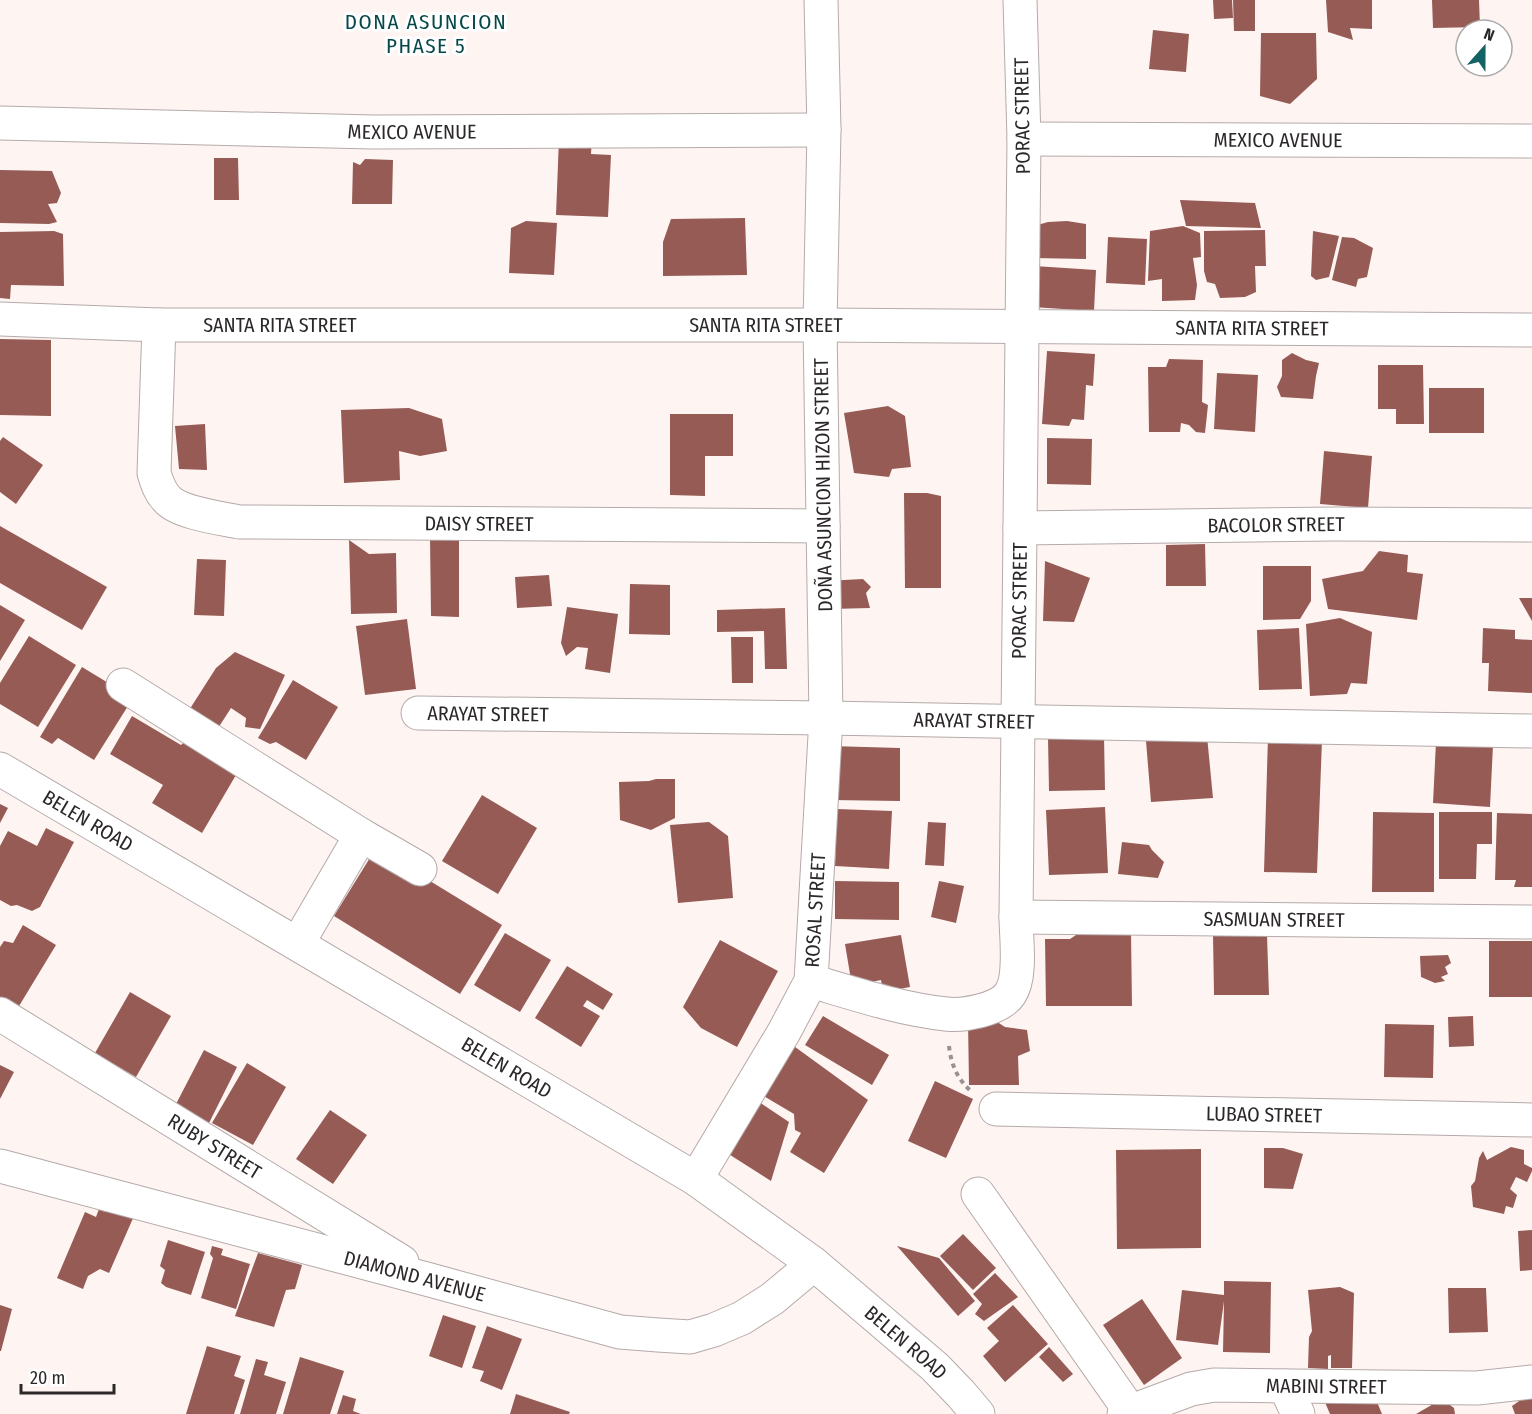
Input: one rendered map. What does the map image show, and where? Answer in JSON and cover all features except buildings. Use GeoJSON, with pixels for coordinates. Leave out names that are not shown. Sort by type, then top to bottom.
{"type":"FeatureCollection","features":[{"type":"Feature","properties":{"kind":"street","name":"DOÑA ASUNCION HIZON STREET"},"geometry":{"type":"LineString","coordinates":[[821,0],[824,130],[820,326],[826,718]]}},
{"type":"Feature","properties":{"kind":"street","name":"PORAC STREET"},"geometry":{"type":"LineString","coordinates":[[811,981],[882,1002],[948,1014],[980,1011],[1000,1003],[1010,995],[1015,983],[1017,967],[1024,139],[1020,0]]}},
{"type":"Feature","properties":{"kind":"street","name":"MEXICO AVENUE"},"geometry":{"type":"LineString","coordinates":[[0,123],[373,132],[824,130]]}},
{"type":"Feature","properties":{"kind":"street","name":"MEXICO AVENUE"},"geometry":{"type":"LineString","coordinates":[[1024,139],[1532,141]]}},
{"type":"Feature","properties":{"kind":"street","name":"SANTA RITA STREET"},"geometry":{"type":"LineString","coordinates":[[0,319],[159,325],[1532,330]]}},
{"type":"Feature","properties":{"kind":"street","name":"DAISY STREET"},"geometry":{"type":"LineString","coordinates":[[159,325],[154,473],[160,490],[168,501],[188,511],[239,522],[823,526]]}},
{"type":"Feature","properties":{"kind":"street","name":"BACOLOR STREET"},"geometry":{"type":"LineString","coordinates":[[1020,528],[1334,524],[1532,525]]}},
{"type":"Feature","properties":{"kind":"street"},"geometry":{"type":"LineString","coordinates":[[123,685],[361,835],[420,869]]}},
{"type":"Feature","properties":{"kind":"street","name":"ARAYAT STREET"},"geometry":{"type":"LineString","coordinates":[[417,713],[1532,731]]}},
{"type":"Feature","properties":{"kind":"street","name":"ROSAL STREET"},"geometry":{"type":"LineString","coordinates":[[696,1179],[784,1032],[811,981],[826,718]]}},
{"type":"Feature","properties":{"kind":"street","name":"BELEN ROAD"},"geometry":{"type":"LineString","coordinates":[[0,769],[696,1179],[814,1264],[934,1367],[978,1414]]}},
{"type":"Feature","properties":{"kind":"street"},"geometry":{"type":"LineString","coordinates":[[298,943],[361,835]]}},
{"type":"Feature","properties":{"kind":"street","name":"SASMUAN STREET"},"geometry":{"type":"LineString","coordinates":[[1016,917],[1532,922]]}},
{"type":"Feature","properties":{"kind":"street","name":"RUBY STREET"},"geometry":{"type":"LineString","coordinates":[[0,1014],[430,1280]]}},
{"type":"Feature","properties":{"kind":"street","name":"LUBAO STREET"},"geometry":{"type":"LineString","coordinates":[[996,1109],[1532,1120]]}},
{"type":"Feature","properties":{"kind":"street","name":"DIAMOND AVENUE"},"geometry":{"type":"LineString","coordinates":[[0,1166],[620,1332],[690,1337],[714,1330],[742,1318],[772,1299],[814,1264]]}},
{"type":"Feature","properties":{"kind":"street"},"geometry":{"type":"LineString","coordinates":[[978,1194],[1127,1412]]}},
{"type":"Feature","properties":{"kind":"street","name":"MABINI STREET"},"geometry":{"type":"LineString","coordinates":[[1127,1412],[1191,1389],[1214,1385],[1291,1400],[1484,1401],[1532,1382]]}},
{"type":"Feature","properties":{"kind":"path"},"geometry":{"type":"LineString","coordinates":[[948,1014],[949,1049],[956,1075],[968,1089],[996,1109]]}},
{"type":"Feature","properties":{"kind":"district","name":"DONA ASUNCION PHASE 5"},"geometry":{"type":"Point","coordinates":[426,34]}}]}
